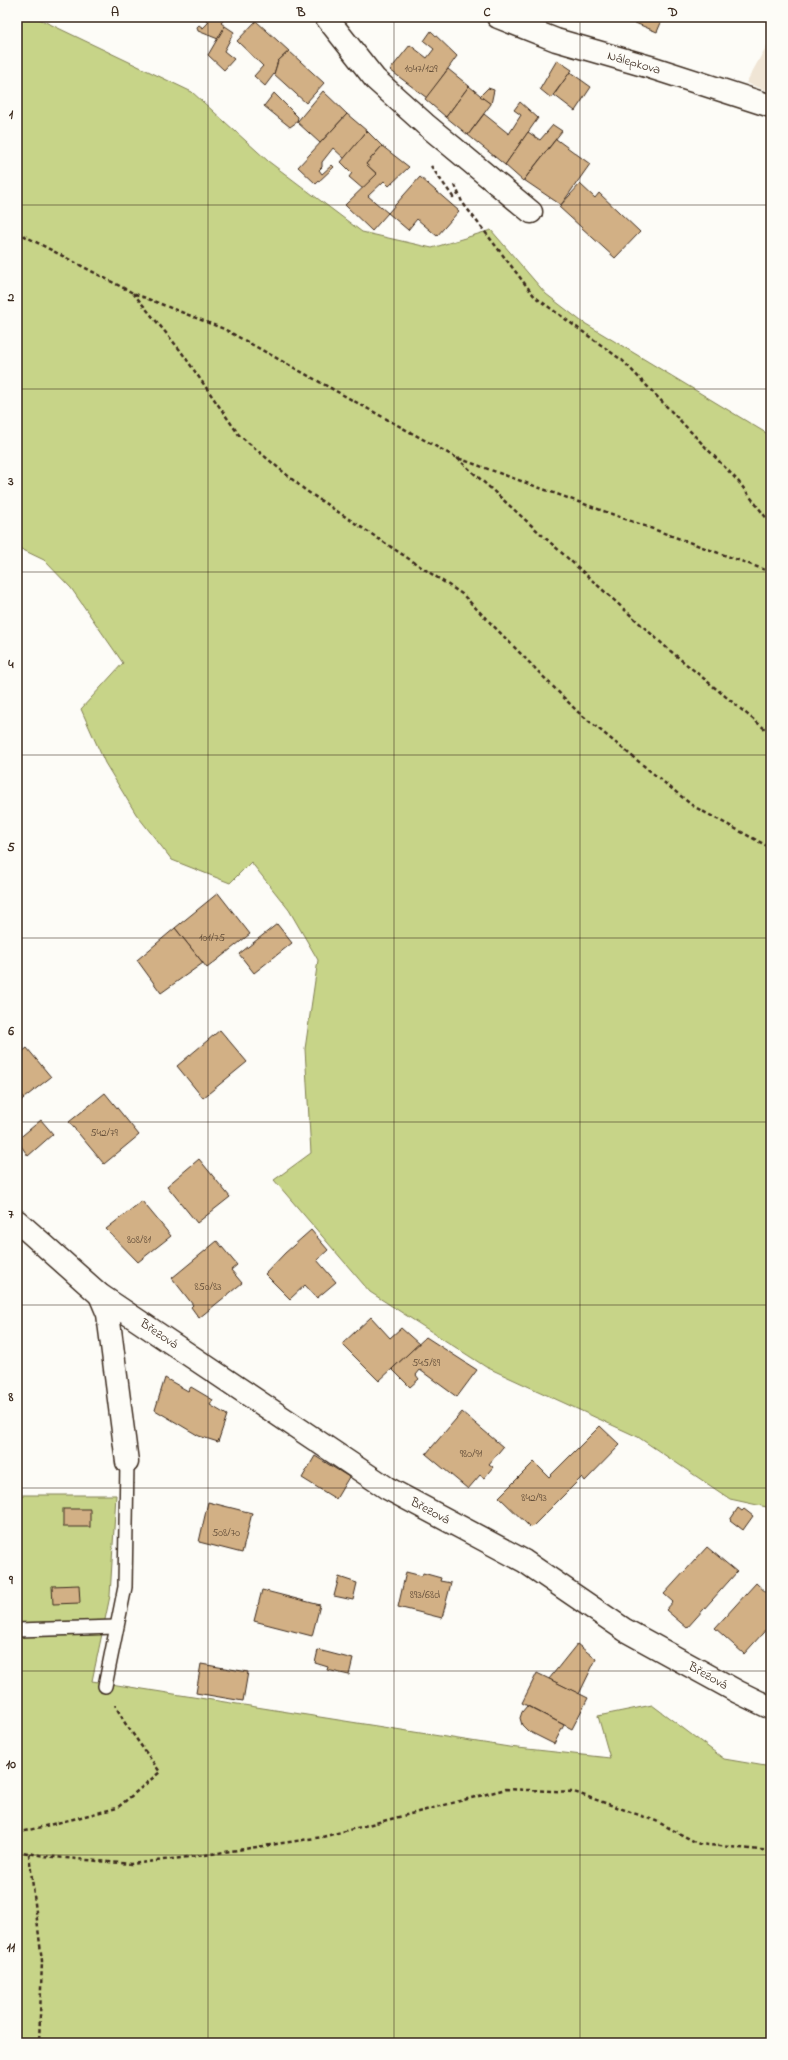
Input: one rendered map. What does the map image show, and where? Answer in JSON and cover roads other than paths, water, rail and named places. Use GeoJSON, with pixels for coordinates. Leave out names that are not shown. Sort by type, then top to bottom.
{"type":"FeatureCollection","features":[{"type":"Feature","properties":{"kind":"street"},"geometry":{"type":"LineString","coordinates":[[326,17],[375,79],[425,124],[531,212]]}},
{"type":"Feature","properties":{"kind":"street","name":"Nálepkova"},"geometry":{"type":"LineString","coordinates":[[498,17],[556,40],[650,67],[771,106]]}},
{"type":"Feature","properties":{"kind":"street","name":"Březová"},"geometry":{"type":"LineString","coordinates":[[17,1221],[100,1295],[387,1488],[524,1561],[625,1630],[738,1692],[771,1708]]}},
{"type":"Feature","properties":{"kind":"street","name":"Březová"},"geometry":{"type":"LineString","coordinates":[[100,1295],[108,1314],[128,1462]]}},
{"type":"Feature","properties":{"kind":"lane"},"geometry":{"type":"LineString","coordinates":[[105,1686],[125,1587],[128,1462]]}},
{"type":"Feature","properties":{"kind":"lane"},"geometry":{"type":"LineString","coordinates":[[17,1630],[116,1627]]}}]}
